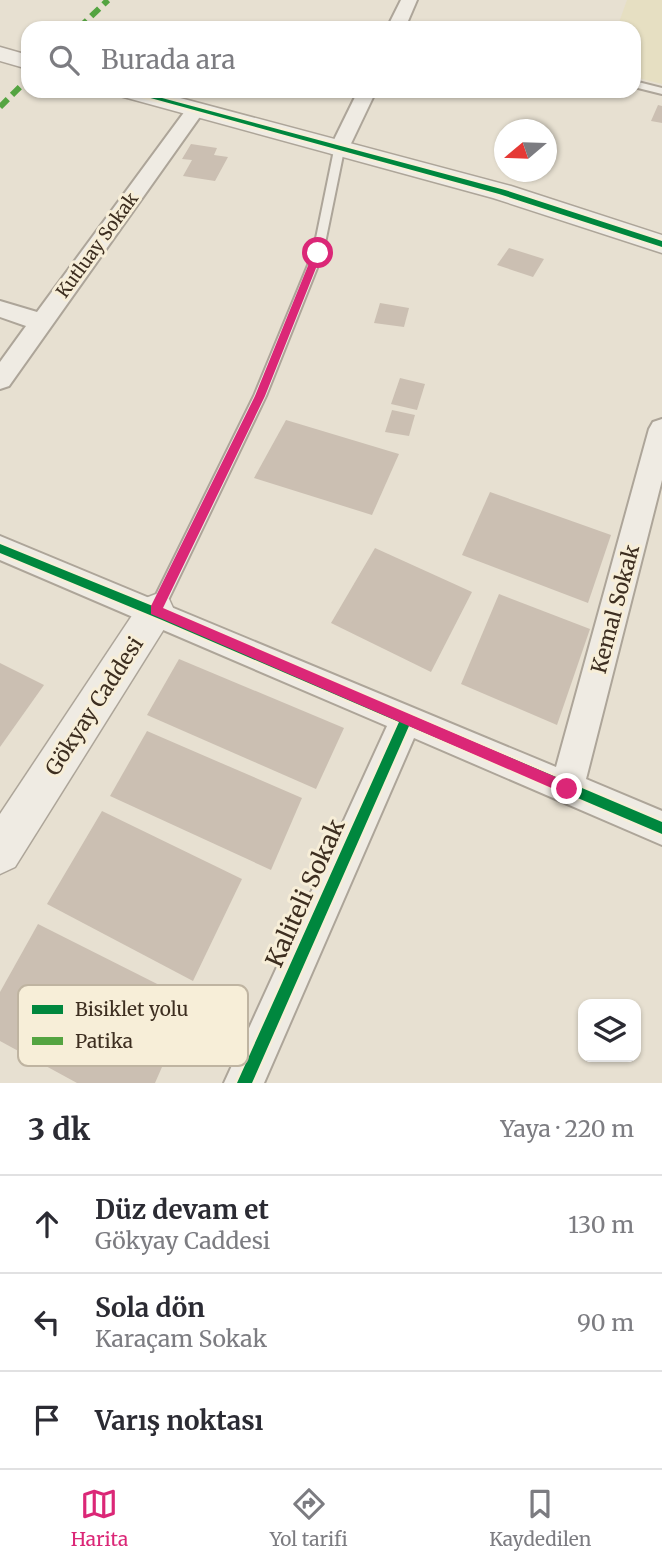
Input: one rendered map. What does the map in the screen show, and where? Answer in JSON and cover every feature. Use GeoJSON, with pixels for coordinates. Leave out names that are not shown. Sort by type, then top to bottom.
{"type":"FeatureCollection","features":[{"type":"Feature","properties":{"kind":"street"},"geometry":{"type":"LineString","coordinates":[[399,21],[409,0]]}},
{"type":"Feature","properties":{"kind":"street"},"geometry":{"type":"LineString","coordinates":[[0,54],[21,60]]}},
{"type":"Feature","properties":{"kind":"street"},"geometry":{"type":"LineString","coordinates":[[151,98],[502,192],[662,244]]}},
{"type":"Feature","properties":{"kind":"street","name":"Gökyay Caddesi"},"geometry":{"type":"LineString","coordinates":[[339,150],[364,98]]}},
{"type":"Feature","properties":{"kind":"street","name":"Kutluay Sokak"},"geometry":{"type":"LineString","coordinates":[[0,380],[195,111]]}},
{"type":"Feature","properties":{"kind":"street"},"geometry":{"type":"LineString","coordinates":[[0,309],[40,322]]}},
{"type":"Feature","properties":{"kind":"street","name":"Kemal Sokak"},"geometry":{"type":"LineString","coordinates":[[567,789],[662,429]]}},
{"type":"Feature","properties":{"kind":"street"},"geometry":{"type":"LineString","coordinates":[[0,548],[156,610],[405,721],[662,828]]}},
{"type":"Feature","properties":{"kind":"street","name":"Gökyay Caddesi"},"geometry":{"type":"LineString","coordinates":[[0,852],[156,610]]}},
{"type":"Feature","properties":{"kind":"street","name":"Kaliteli Sokak"},"geometry":{"type":"LineString","coordinates":[[244,1083],[405,721]]}},
{"type":"Feature","properties":{"kind":"lane"},"geometry":{"type":"LineString","coordinates":[[641,86],[662,91]]}},
{"type":"Feature","properties":{"kind":"lane","name":"Gökyay Caddesi"},"geometry":{"type":"LineString","coordinates":[[156,610],[260,396],[318,253],[339,150]]}},
{"type":"Feature","properties":{"kind":"shaded area"},"geometry":{"type":"Polygon","coordinates":[[[627,0],[662,0],[662,84],[641,79],[641,21],[620,21],[627,0]]]}},
{"type":"Feature","properties":{"kind":"building"},"geometry":{"type":"Polygon","coordinates":[[[658,105],[662,106],[662,123],[651,121],[658,105]]]}},
{"type":"Feature","properties":{"kind":"building"},"geometry":{"type":"Polygon","coordinates":[[[191,144],[217,148],[214,155],[228,157],[215,181],[183,176],[192,160],[182,159],[191,144]]]}},
{"type":"Feature","properties":{"kind":"building"},"geometry":{"type":"Polygon","coordinates":[[[509,248],[544,259],[533,277],[497,265],[509,248]]]}},
{"type":"Feature","properties":{"kind":"building"},"geometry":{"type":"Polygon","coordinates":[[[380,303],[409,308],[404,327],[374,323],[380,303]]]}},
{"type":"Feature","properties":{"kind":"building"},"geometry":{"type":"Polygon","coordinates":[[[400,378],[425,384],[417,410],[391,404],[400,378]]]}},
{"type":"Feature","properties":{"kind":"building"},"geometry":{"type":"Polygon","coordinates":[[[392,410],[415,415],[409,436],[385,432],[392,410]]]}},
{"type":"Feature","properties":{"kind":"building"},"geometry":{"type":"Polygon","coordinates":[[[286,420],[399,454],[372,515],[254,478],[286,420]]]}},
{"type":"Feature","properties":{"kind":"building"},"geometry":{"type":"Polygon","coordinates":[[[490,492],[611,535],[588,603],[462,555],[490,492]]]}},
{"type":"Feature","properties":{"kind":"building"},"geometry":{"type":"Polygon","coordinates":[[[375,548],[472,592],[431,672],[331,623],[375,548]]]}},
{"type":"Feature","properties":{"kind":"building"},"geometry":{"type":"Polygon","coordinates":[[[499,594],[590,629],[557,725],[461,684],[499,594]]]}},
{"type":"Feature","properties":{"kind":"building"},"geometry":{"type":"Polygon","coordinates":[[[179,659],[344,728],[316,789],[147,715],[179,659]]]}},
{"type":"Feature","properties":{"kind":"building"},"geometry":{"type":"Polygon","coordinates":[[[0,663],[44,685],[0,747],[0,663]]]}},
{"type":"Feature","properties":{"kind":"building"},"geometry":{"type":"Polygon","coordinates":[[[147,731],[302,798],[271,870],[110,796],[147,731]]]}},
{"type":"Feature","properties":{"kind":"building"},"geometry":{"type":"Polygon","coordinates":[[[102,811],[242,879],[193,981],[47,904],[102,811]]]}},
{"type":"Feature","properties":{"kind":"building"},"geometry":{"type":"Polygon","coordinates":[[[38,924],[159,985],[18,985],[18,1051],[0,1041],[0,992],[38,924]]]}},
{"type":"Feature","properties":{"kind":"building"},"geometry":{"type":"Polygon","coordinates":[[[46,1066],[162,1066],[155,1083],[77,1083],[46,1066]]]}},
{"type":"Feature","properties":{"kind":"marked path"},"geometry":{"type":"LineString","coordinates":[[86,21],[108,0]]}},
{"type":"Feature","properties":{"kind":"marked path"},"geometry":{"type":"LineString","coordinates":[[0,107],[21,86]]}},
{"type":"Feature","properties":{"kind":"cycle path"},"geometry":{"type":"LineString","coordinates":[[154,98],[502,192],[662,244]]}},
{"type":"Feature","properties":{"kind":"cycle path"},"geometry":{"type":"LineString","coordinates":[[0,548],[662,828]]}},
{"type":"Feature","properties":{"kind":"cycle path"},"geometry":{"type":"LineString","coordinates":[[244,1083],[405,721]]}},
{"type":"Feature","properties":{"kind":"route"},"geometry":{"type":"LineString","coordinates":[[318,253],[260,396],[156,610],[405,721],[567,789]]}}]}
